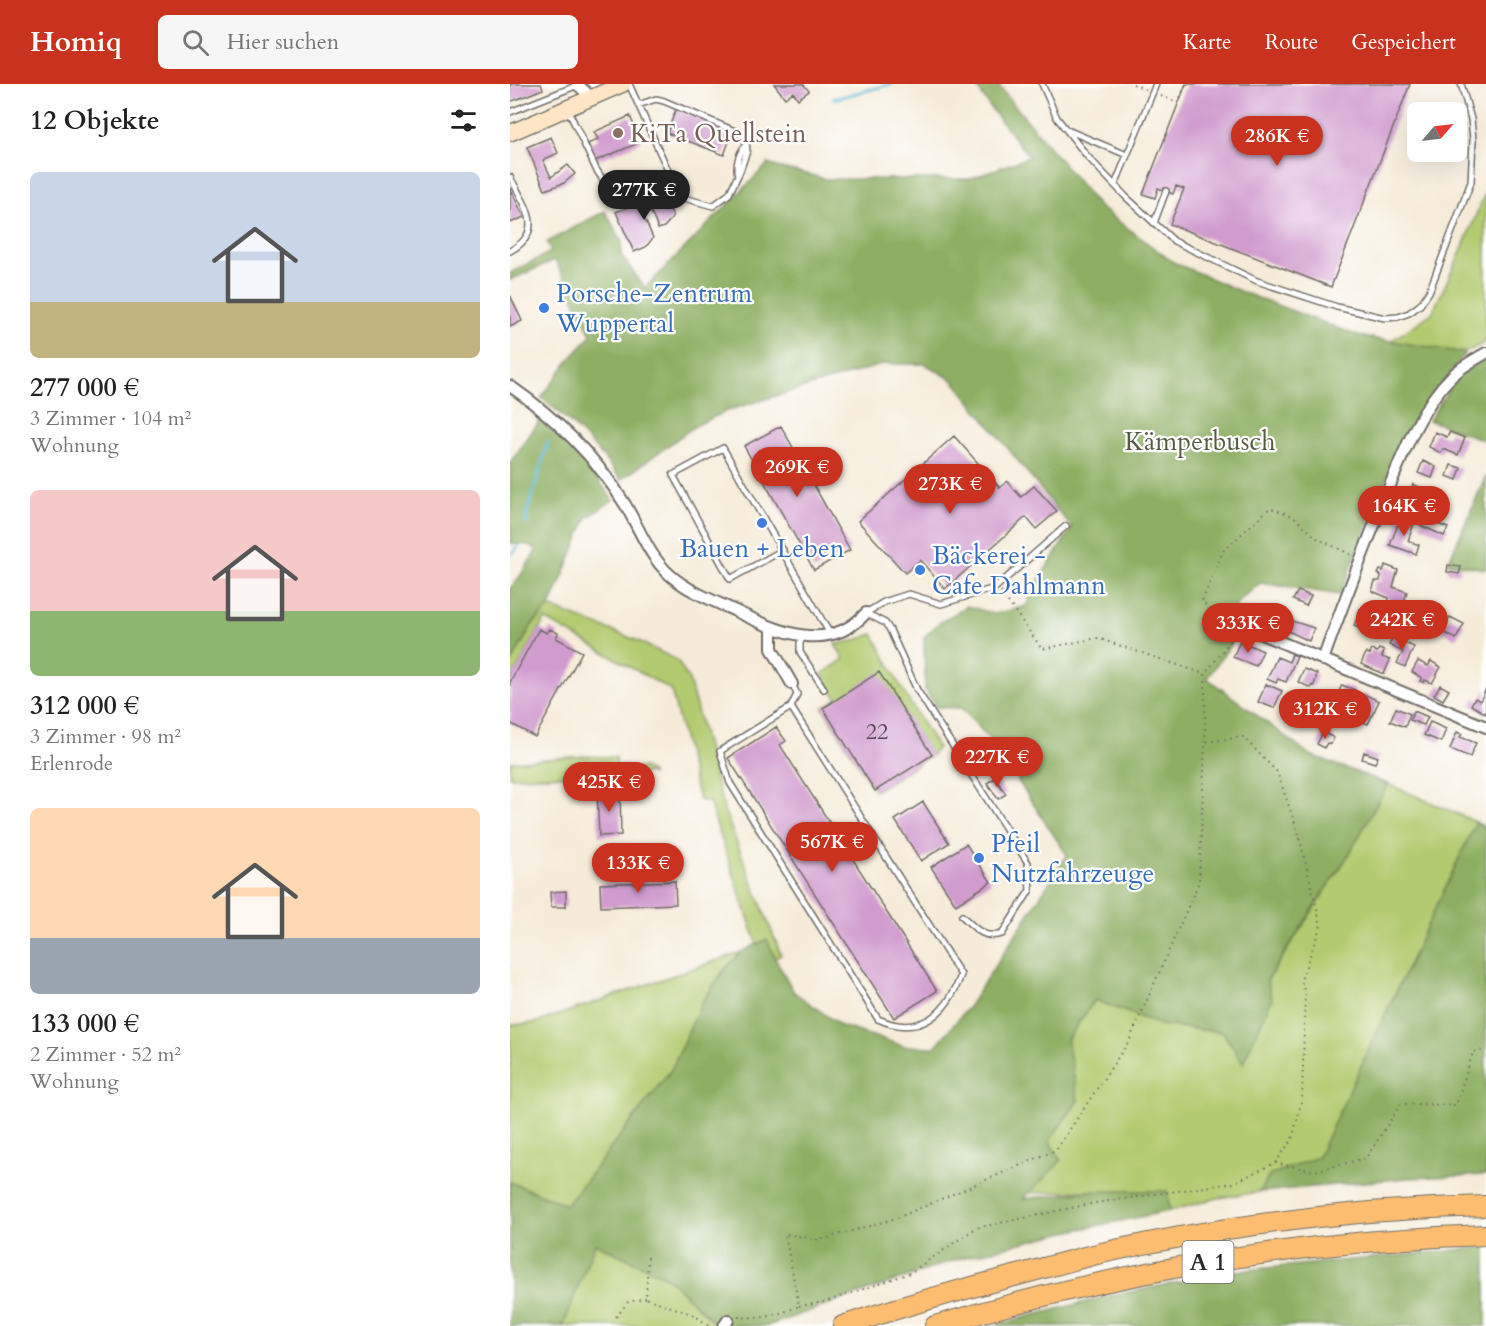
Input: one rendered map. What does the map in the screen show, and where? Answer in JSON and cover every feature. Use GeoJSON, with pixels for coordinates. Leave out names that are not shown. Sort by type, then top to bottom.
{"type":"FeatureCollection","features":[{"type":"Feature","properties":{"kind":"highway","name":"A 1"},"geometry":{"type":"LineString","coordinates":[[843,1326],[930,1298],[1106,1252],[1301,1219],[1428,1208],[1484,1206]]}},
{"type":"Feature","properties":{"kind":"highway","name":"A 1"},"geometry":{"type":"LineString","coordinates":[[935,1326],[1102,1281],[1191,1264],[1311,1247],[1415,1237],[1486,1235]]}},
{"type":"Feature","properties":{"kind":"main road"},"geometry":{"type":"LineString","coordinates":[[510,133],[623,84]]}},
{"type":"Feature","properties":{"kind":"street"},"geometry":{"type":"LineString","coordinates":[[577,85],[592,98]]}},
{"type":"Feature","properties":{"kind":"street"},"geometry":{"type":"LineString","coordinates":[[1323,660],[1343,601],[1408,443],[1430,404],[1451,377],[1486,353]]}},
{"type":"Feature","properties":{"kind":"street"},"geometry":{"type":"LineString","coordinates":[[510,386],[540,408],[590,457],[626,507],[656,560],[670,575],[695,592],[772,629],[803,636],[840,634],[855,625],[866,613]]}},
{"type":"Feature","properties":{"kind":"street"},"geometry":{"type":"LineString","coordinates":[[1242,626],[1486,728]]}},
{"type":"Feature","properties":{"kind":"street"},"geometry":{"type":"LineString","coordinates":[[772,629],[772,649],[792,684]]}},
{"type":"Feature","properties":{"kind":"lane"},"geometry":{"type":"LineString","coordinates":[[629,84],[638,105],[667,170],[680,197],[712,206],[729,194],[747,151],[743,137],[664,101],[656,99],[638,105]]}},
{"type":"Feature","properties":{"kind":"lane"},"geometry":{"type":"LineString","coordinates":[[1042,84],[1057,118],[1087,156],[1174,241],[1257,281],[1367,315],[1385,318],[1409,313],[1420,305],[1429,292],[1471,182],[1473,140],[1471,119],[1461,84]]}},
{"type":"Feature","properties":{"kind":"lane"},"geometry":{"type":"LineString","coordinates":[[1115,185],[1156,84]]}},
{"type":"Feature","properties":{"kind":"lane"},"geometry":{"type":"LineString","coordinates":[[510,112],[577,85]]}},
{"type":"Feature","properties":{"kind":"lane"},"geometry":{"type":"LineString","coordinates":[[567,109],[596,169],[614,197],[624,199],[652,187]]}},
{"type":"Feature","properties":{"kind":"lane"},"geometry":{"type":"LineString","coordinates":[[1066,129],[1127,155]]}},
{"type":"Feature","properties":{"kind":"lane"},"geometry":{"type":"LineString","coordinates":[[510,177],[529,214],[531,224],[529,236],[510,251]]}},
{"type":"Feature","properties":{"kind":"lane"},"geometry":{"type":"LineString","coordinates":[[1154,223],[1166,191]]}},
{"type":"Feature","properties":{"kind":"lane"},"geometry":{"type":"LineString","coordinates":[[783,550],[730,579],[674,475],[723,447],[783,550],[831,635]]}},
{"type":"Feature","properties":{"kind":"lane"},"geometry":{"type":"LineString","coordinates":[[866,613],[884,602],[909,594],[941,604],[997,586],[1066,526]]}},
{"type":"Feature","properties":{"kind":"lane"},"geometry":{"type":"LineString","coordinates":[[866,613],[885,623],[890,630],[917,690],[1028,863],[1030,890],[1002,934],[987,936],[962,916]]}},
{"type":"Feature","properties":{"kind":"lane"},"geometry":{"type":"LineString","coordinates":[[803,636],[800,652],[824,689]]}},
{"type":"Feature","properties":{"kind":"lane"},"geometry":{"type":"LineString","coordinates":[[791,707],[961,975],[955,991],[945,1006],[937,1016],[928,1021],[914,1025],[894,1026],[878,1019],[730,783],[720,751],[791,707],[797,694],[792,684]]}},
{"type":"Feature","properties":{"kind":"path"},"geometry":{"type":"LineString","coordinates":[[1133,84],[1178,103],[1186,84]]}},
{"type":"Feature","properties":{"kind":"path"},"geometry":{"type":"LineString","coordinates":[[1233,637],[1202,601],[1223,551],[1270,508],[1293,516],[1318,539],[1361,559]]}},
{"type":"Feature","properties":{"kind":"path"},"geometry":{"type":"LineString","coordinates":[[997,586],[1042,649],[1097,638],[1205,674]]}},
{"type":"Feature","properties":{"kind":"path"},"geometry":{"type":"LineString","coordinates":[[799,1306],[785,1234],[820,1240],[897,1218],[1056,1149],[1130,1041],[1199,882],[1205,742],[1205,674],[1242,626]]}},
{"type":"Feature","properties":{"kind":"path"},"geometry":{"type":"LineString","coordinates":[[726,1323],[735,1316],[756,1319],[777,1315],[799,1306],[825,1302],[910,1273],[976,1228],[1095,1203],[1233,1183],[1275,1163],[1292,1140],[1302,1099],[1305,994],[1301,980],[1321,925],[1298,832],[1277,772],[1242,737],[1205,742]]}},
{"type":"Feature","properties":{"kind":"path"},"geometry":{"type":"LineString","coordinates":[[1275,1163],[1315,1171],[1366,1158],[1401,1104],[1456,1105],[1473,1052],[1486,1050]]}},
{"type":"Feature","properties":{"kind":"path"},"geometry":{"type":"LineString","coordinates":[[646,1298],[648,1257]]}},
{"type":"Feature","properties":{"kind":"path"},"geometry":{"type":"LineString","coordinates":[[616,1317],[628,1302],[646,1298],[694,1315],[709,1326]]}},
{"type":"Feature","properties":{"kind":"green space","name":"Kämperbusch"},"geometry":{"type":"Polygon","coordinates":[[[975,84],[997,84],[1098,206],[1173,262],[1242,292],[1359,336],[1465,353],[1402,440],[1340,595],[1260,583],[1236,604],[1239,633],[1207,678],[1310,755],[1388,784],[1349,854],[1267,980],[1272,999],[1243,1063],[1223,1032],[1161,1025],[1095,1000],[1067,1039],[1078,1101],[1049,1141],[1061,1161],[1023,1199],[1091,1191],[1167,1191],[1170,1211],[1061,1233],[958,1259],[767,1326],[718,1326],[668,1278],[595,1243],[563,1326],[510,1326],[510,1182],[567,1205],[671,1070],[702,1002],[722,973],[741,952],[767,939],[794,992],[841,1026],[904,1046],[935,1047],[969,1006],[1067,855],[1018,781],[1017,769],[961,708],[936,707],[925,689],[924,637],[939,623],[967,606],[995,614],[1026,606],[1041,576],[1072,528],[953,380],[925,364],[884,364],[729,410],[695,426],[621,480],[584,436],[541,398],[591,335],[555,260],[510,280],[510,273],[551,252],[547,242],[605,211],[622,242],[621,255],[645,288],[768,164],[824,179],[969,179],[1029,157],[975,84]]]}},
{"type":"Feature","properties":{"kind":"green space"},"geometry":{"type":"Polygon","coordinates":[[[1486,191],[1486,342],[1465,353],[1391,341],[1432,313],[1486,191]]]}},
{"type":"Feature","properties":{"kind":"green space"},"geometry":{"type":"Polygon","coordinates":[[[1486,359],[1486,441],[1429,420],[1457,376],[1486,359]]]}},
{"type":"Feature","properties":{"kind":"green space"},"geometry":{"type":"Polygon","coordinates":[[[540,420],[589,467],[613,500],[587,518],[550,607],[532,625],[510,665],[510,588],[537,550],[528,545],[510,543],[510,463],[540,420]]]}},
{"type":"Feature","properties":{"kind":"green space"},"geometry":{"type":"Polygon","coordinates":[[[1486,476],[1486,569],[1448,563],[1486,476]]]}},
{"type":"Feature","properties":{"kind":"green space"},"geometry":{"type":"Polygon","coordinates":[[[550,607],[636,640],[677,660],[689,680],[724,810],[781,955],[775,958],[767,940],[757,944],[709,802],[699,800],[671,690],[545,619],[510,682],[510,665],[532,625],[550,607]]]}},
{"type":"Feature","properties":{"kind":"green space"},"geometry":{"type":"Polygon","coordinates":[[[873,634],[906,696],[938,748],[932,755],[875,791],[823,708],[837,698],[822,674],[844,659],[835,644],[873,634]]]}},
{"type":"Feature","properties":{"kind":"green space"},"geometry":{"type":"Polygon","coordinates":[[[583,756],[616,757],[616,767],[643,768],[652,772],[652,775],[648,773],[510,777],[510,762],[583,756]]]}},
{"type":"Feature","properties":{"kind":"green space"},"geometry":{"type":"Polygon","coordinates":[[[1388,784],[1476,822],[1318,1158],[1270,1175],[1259,1192],[1218,1198],[1170,1211],[1091,1191],[1025,1193],[1049,1141],[1078,1101],[1067,1039],[1095,1000],[1161,1025],[1223,1032],[1243,1062],[1267,981],[1349,854],[1388,784]]]}},
{"type":"Feature","properties":{"kind":"green space"},"geometry":{"type":"Polygon","coordinates":[[[1476,822],[1486,828],[1486,1175],[1407,1178],[1259,1192],[1270,1175],[1318,1157],[1476,822]]]}},
{"type":"Feature","properties":{"kind":"green space"},"geometry":{"type":"Polygon","coordinates":[[[741,952],[722,973],[702,1002],[671,1070],[567,1205],[510,1182],[510,1025],[535,1023],[741,952]]]}},
{"type":"Feature","properties":{"kind":"green space"},"geometry":{"type":"Polygon","coordinates":[[[595,1243],[668,1278],[713,1322],[710,1326],[563,1326],[595,1243]]]}},
{"type":"Feature","properties":{"kind":"green space"},"geometry":{"type":"Polygon","coordinates":[[[1486,1247],[1486,1326],[990,1326],[1109,1296],[1235,1271],[1486,1247]]]}},
{"type":"Feature","properties":{"kind":"building"},"geometry":{"type":"Polygon","coordinates":[[[510,84],[541,84],[543,89],[510,102],[510,84]]]}},
{"type":"Feature","properties":{"kind":"building"},"geometry":{"type":"Polygon","coordinates":[[[774,84],[803,84],[809,91],[798,99],[793,92],[785,98],[774,84]]]}},
{"type":"Feature","properties":{"kind":"building"},"geometry":{"type":"Polygon","coordinates":[[[1186,84],[1410,84],[1331,287],[1170,224],[1184,189],[1176,186],[1173,194],[1158,188],[1155,198],[1143,194],[1186,84]]]}},
{"type":"Feature","properties":{"kind":"building"},"geometry":{"type":"Polygon","coordinates":[[[676,109],[733,131],[724,155],[667,133],[676,109]]]}},
{"type":"Feature","properties":{"kind":"building"},"geometry":{"type":"Polygon","coordinates":[[[630,116],[641,142],[595,161],[588,144],[598,139],[594,132],[630,116]]]}},
{"type":"Feature","properties":{"kind":"building"},"geometry":{"type":"Polygon","coordinates":[[[551,137],[558,153],[543,160],[551,177],[568,165],[575,174],[564,183],[545,190],[527,147],[551,137]]]}},
{"type":"Feature","properties":{"kind":"building"},"geometry":{"type":"Polygon","coordinates":[[[510,188],[524,217],[510,223],[510,188]]]}},
{"type":"Feature","properties":{"kind":"building"},"geometry":{"type":"Polygon","coordinates":[[[663,192],[673,217],[664,227],[658,229],[651,212],[643,215],[653,238],[646,247],[634,252],[616,212],[638,203],[641,210],[649,208],[646,199],[663,192]]]}},
{"type":"Feature","properties":{"kind":"building"},"geometry":{"type":"Polygon","coordinates":[[[510,295],[522,321],[510,327],[510,295]]]}},
{"type":"Feature","properties":{"kind":"building"},"geometry":{"type":"Polygon","coordinates":[[[781,426],[850,550],[814,570],[744,446],[781,426]]]}},
{"type":"Feature","properties":{"kind":"building"},"geometry":{"type":"Polygon","coordinates":[[[1435,432],[1447,437],[1450,432],[1465,438],[1458,455],[1443,449],[1441,453],[1429,447],[1435,432]]]}},
{"type":"Feature","properties":{"kind":"building"},"geometry":{"type":"Polygon","coordinates":[[[954,436],[1000,488],[1007,481],[1021,497],[1034,486],[1057,511],[1036,529],[1026,517],[945,589],[920,560],[905,573],[858,521],[954,436]]]}},
{"type":"Feature","properties":{"kind":"building"},"geometry":{"type":"Polygon","coordinates":[[[1423,461],[1436,467],[1432,478],[1418,473],[1423,461]]]}},
{"type":"Feature","properties":{"kind":"building"},"geometry":{"type":"Polygon","coordinates":[[[1451,465],[1461,468],[1457,480],[1447,476],[1451,465]]]}},
{"type":"Feature","properties":{"kind":"building"},"geometry":{"type":"Polygon","coordinates":[[[1413,484],[1433,493],[1428,507],[1407,500],[1413,484]]]}},
{"type":"Feature","properties":{"kind":"building"},"geometry":{"type":"Polygon","coordinates":[[[1423,518],[1448,528],[1444,536],[1420,525],[1423,518]]]}},
{"type":"Feature","properties":{"kind":"building"},"geometry":{"type":"Polygon","coordinates":[[[1400,519],[1414,523],[1408,541],[1419,545],[1416,554],[1390,545],[1400,519]]]}},
{"type":"Feature","properties":{"kind":"building"},"geometry":{"type":"Polygon","coordinates":[[[1385,565],[1398,570],[1393,587],[1407,592],[1403,605],[1389,603],[1389,598],[1372,591],[1375,581],[1380,581],[1381,575],[1378,574],[1380,570],[1383,571],[1385,565]]]}},
{"type":"Feature","properties":{"kind":"building"},"geometry":{"type":"Polygon","coordinates":[[[1448,565],[1461,567],[1459,574],[1447,572],[1448,565]]]}},
{"type":"Feature","properties":{"kind":"building"},"geometry":{"type":"Polygon","coordinates":[[[1298,591],[1311,596],[1306,606],[1293,600],[1298,591]]]}},
{"type":"Feature","properties":{"kind":"building"},"geometry":{"type":"Polygon","coordinates":[[[1360,609],[1376,615],[1370,632],[1354,626],[1360,609]]]}},
{"type":"Feature","properties":{"kind":"building"},"geometry":{"type":"Polygon","coordinates":[[[1272,611],[1287,617],[1287,626],[1284,625],[1282,630],[1267,623],[1272,611]]]}},
{"type":"Feature","properties":{"kind":"building"},"geometry":{"type":"Polygon","coordinates":[[[1450,617],[1464,624],[1456,639],[1442,631],[1450,617]]]}},
{"type":"Feature","properties":{"kind":"building"},"geometry":{"type":"Polygon","coordinates":[[[1292,621],[1314,628],[1309,641],[1288,631],[1292,621]]]}},
{"type":"Feature","properties":{"kind":"building"},"geometry":{"type":"Polygon","coordinates":[[[539,629],[547,633],[550,629],[558,633],[556,638],[582,652],[535,737],[510,723],[510,682],[539,629]]]}},
{"type":"Feature","properties":{"kind":"building"},"geometry":{"type":"Polygon","coordinates":[[[1393,637],[1414,647],[1405,667],[1397,663],[1403,652],[1389,645],[1393,637]]]}},
{"type":"Feature","properties":{"kind":"building"},"geometry":{"type":"Polygon","coordinates":[[[1240,641],[1263,651],[1256,666],[1233,657],[1240,641]]]}},
{"type":"Feature","properties":{"kind":"building"},"geometry":{"type":"Polygon","coordinates":[[[1372,649],[1377,652],[1379,649],[1384,651],[1382,657],[1390,660],[1384,674],[1361,664],[1366,653],[1370,654],[1372,649]]]}},
{"type":"Feature","properties":{"kind":"building"},"geometry":{"type":"Polygon","coordinates":[[[1292,654],[1297,656],[1286,682],[1278,679],[1276,683],[1267,679],[1277,657],[1289,662],[1292,654]]]}},
{"type":"Feature","properties":{"kind":"building"},"geometry":{"type":"Polygon","coordinates":[[[1418,661],[1428,666],[1431,661],[1441,667],[1432,683],[1425,680],[1424,683],[1420,681],[1422,678],[1412,672],[1418,661]]]}},
{"type":"Feature","properties":{"kind":"building"},"geometry":{"type":"Polygon","coordinates":[[[1304,669],[1317,674],[1314,686],[1312,685],[1311,688],[1298,682],[1304,669]]]}},
{"type":"Feature","properties":{"kind":"building"},"geometry":{"type":"Polygon","coordinates":[[[879,672],[932,755],[875,791],[823,708],[879,672]]]}},
{"type":"Feature","properties":{"kind":"building"},"geometry":{"type":"Polygon","coordinates":[[[1266,684],[1282,691],[1274,708],[1258,702],[1266,684]]]}},
{"type":"Feature","properties":{"kind":"building"},"geometry":{"type":"Polygon","coordinates":[[[1342,685],[1355,690],[1351,699],[1362,700],[1364,694],[1379,701],[1368,724],[1354,718],[1359,709],[1347,708],[1349,704],[1336,698],[1342,685]]]}},
{"type":"Feature","properties":{"kind":"building"},"geometry":{"type":"Polygon","coordinates":[[[1440,685],[1449,690],[1443,700],[1434,695],[1440,685]]]}},
{"type":"Feature","properties":{"kind":"building"},"geometry":{"type":"Polygon","coordinates":[[[1486,689],[1486,714],[1471,705],[1475,698],[1480,701],[1486,689]]]}},
{"type":"Feature","properties":{"kind":"building"},"geometry":{"type":"Polygon","coordinates":[[[1396,708],[1410,714],[1405,727],[1390,721],[1396,708]]]}},
{"type":"Feature","properties":{"kind":"building"},"geometry":{"type":"Polygon","coordinates":[[[1414,711],[1428,717],[1424,725],[1410,720],[1414,711]]]}},
{"type":"Feature","properties":{"kind":"building"},"geometry":{"type":"Polygon","coordinates":[[[1430,722],[1446,729],[1441,742],[1424,735],[1430,722]]]}},
{"type":"Feature","properties":{"kind":"building"},"geometry":{"type":"Polygon","coordinates":[[[776,727],[786,741],[780,745],[937,991],[894,1018],[728,758],[776,727]]]}},
{"type":"Feature","properties":{"kind":"building"},"geometry":{"type":"Polygon","coordinates":[[[1323,732],[1334,738],[1331,744],[1327,743],[1324,748],[1317,744],[1323,732]]]}},
{"type":"Feature","properties":{"kind":"building"},"geometry":{"type":"Polygon","coordinates":[[[1457,732],[1462,734],[1460,737],[1476,743],[1470,757],[1450,749],[1457,732]]]}},
{"type":"Feature","properties":{"kind":"building"},"geometry":{"type":"Polygon","coordinates":[[[1364,752],[1378,757],[1375,763],[1362,759],[1364,752]]]}},
{"type":"Feature","properties":{"kind":"building"},"geometry":{"type":"Polygon","coordinates":[[[995,778],[1006,794],[998,799],[987,783],[995,778]]]}},
{"type":"Feature","properties":{"kind":"building"},"geometry":{"type":"Polygon","coordinates":[[[597,791],[620,791],[621,835],[599,836],[597,791]]]}},
{"type":"Feature","properties":{"kind":"building"},"geometry":{"type":"Polygon","coordinates":[[[923,802],[949,843],[921,861],[895,820],[923,802]]]}},
{"type":"Feature","properties":{"kind":"building"},"geometry":{"type":"Polygon","coordinates":[[[966,844],[991,882],[956,905],[931,867],[966,844]]]}},
{"type":"Feature","properties":{"kind":"building"},"geometry":{"type":"Polygon","coordinates":[[[675,881],[676,904],[601,907],[600,884],[675,881]]]}},
{"type":"Feature","properties":{"kind":"building"},"geometry":{"type":"Polygon","coordinates":[[[566,891],[566,907],[551,907],[550,892],[566,891]]]}},
{"type":"Feature","properties":{"kind":"waterway"},"geometry":{"type":"LineString","coordinates":[[833,99],[892,84]]}},
{"type":"Feature","properties":{"kind":"waterway"},"geometry":{"type":"LineString","coordinates":[[527,523],[526,516],[548,442]]}},
{"type":"Feature","properties":{"kind":"waterway"},"geometry":{"type":"LineString","coordinates":[[512,554],[519,545]]}},
{"type":"Feature","properties":{"kind":"place","name":"KiTa Quellstein"},"geometry":{"type":"Point","coordinates":[618,133]}},
{"type":"Feature","properties":{"kind":"place","name":"Porsche-Zentrum Wuppertal"},"geometry":{"type":"Point","coordinates":[544,308]}},
{"type":"Feature","properties":{"kind":"place","name":"Bauen + Leben"},"geometry":{"type":"Point","coordinates":[762,523]}},
{"type":"Feature","properties":{"kind":"place","name":"Bäckerei - Cafe Dahlmann"},"geometry":{"type":"Point","coordinates":[920,570]}},
{"type":"Feature","properties":{"kind":"place","name":"Pfeil Nutzfahrzeuge"},"geometry":{"type":"Point","coordinates":[979,858]}}]}
